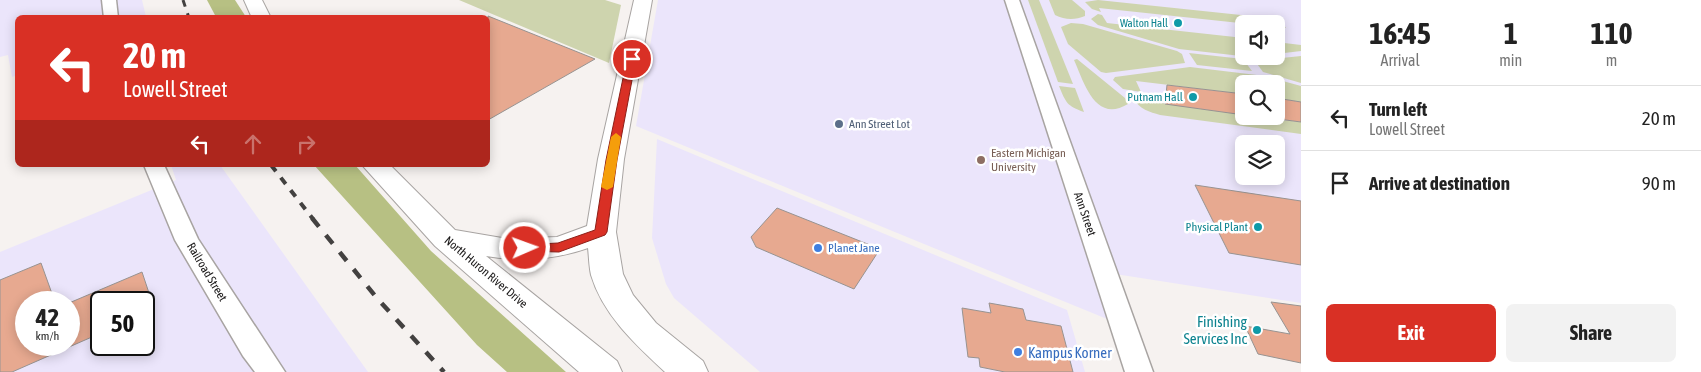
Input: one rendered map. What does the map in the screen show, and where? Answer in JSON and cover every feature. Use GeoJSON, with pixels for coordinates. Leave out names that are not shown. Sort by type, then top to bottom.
{"type":"FeatureCollection","features":[{"type":"Feature","properties":{"kind":"main road"},"geometry":{"type":"LineString","coordinates":[[253,0],[260,15]]}},
{"type":"Feature","properties":{"kind":"main road"},"geometry":{"type":"LineString","coordinates":[[643,0],[611,160],[601,232],[607,274],[620,302],[644,332],[690,372]]}},
{"type":"Feature","properties":{"kind":"main road","name":"North Huron River Drive"},"geometry":{"type":"LineString","coordinates":[[377,167],[446,239],[604,372]]}},
{"type":"Feature","properties":{"kind":"main road"},"geometry":{"type":"LineString","coordinates":[[446,239],[508,249],[559,247],[601,232]]}},
{"type":"Feature","properties":{"kind":"street"},"geometry":{"type":"LineString","coordinates":[[109,0],[111,15]]}},
{"type":"Feature","properties":{"kind":"street","name":"Ann Street"},"geometry":{"type":"LineString","coordinates":[[1012,0],[1139,372]]}},
{"type":"Feature","properties":{"kind":"street","name":"Railroad Street"},"geometry":{"type":"LineString","coordinates":[[155,167],[187,240],[253,348],[271,372]]}},
{"type":"Feature","properties":{"kind":"shaded area"},"geometry":{"type":"Polygon","coordinates":[[[0,0],[142,0],[146,15],[15,15],[15,76],[12,77],[8,55],[0,57],[0,0]]]}},
{"type":"Feature","properties":{"kind":"shaded area","name":"Eastern Michigan University"},"geometry":{"type":"Polygon","coordinates":[[[658,0],[1301,0],[1301,303],[1096,271],[1112,321],[636,126],[658,0]]]}},
{"type":"Feature","properties":{"kind":"shaded area"},"geometry":{"type":"Polygon","coordinates":[[[657,139],[1067,310],[1085,372],[760,372],[674,298],[666,284],[652,238],[657,139]]]}},
{"type":"Feature","properties":{"kind":"shaded area"},"geometry":{"type":"Polygon","coordinates":[[[172,167],[221,167],[368,372],[0,372],[0,252],[176,180],[172,167]]]}},
{"type":"Feature","properties":{"kind":"green space"},"geometry":{"type":"Polygon","coordinates":[[[207,0],[235,0],[245,15],[215,15],[207,0]]]}},
{"type":"Feature","properties":{"kind":"green space"},"geometry":{"type":"Polygon","coordinates":[[[459,0],[605,0],[621,5],[609,63],[459,0]]]}},
{"type":"Feature","properties":{"kind":"green space"},"geometry":{"type":"Polygon","coordinates":[[[1028,0],[1039,0],[1073,84],[1058,82],[1028,0]]]}},
{"type":"Feature","properties":{"kind":"green space"},"geometry":{"type":"Polygon","coordinates":[[[1049,0],[1072,0],[1085,11],[1085,16],[1070,19],[1055,15],[1049,0]]]}},
{"type":"Feature","properties":{"kind":"green space"},"geometry":{"type":"Polygon","coordinates":[[[1098,0],[1241,15],[1235,15],[1235,23],[1099,8],[1101,12],[1092,9],[1085,2],[1098,0]]]}},
{"type":"Feature","properties":{"kind":"green space"},"geometry":{"type":"Polygon","coordinates":[[[1098,14],[1102,15],[1107,23],[1235,37],[1235,55],[1179,49],[1098,25],[1091,19],[1098,14]]]}},
{"type":"Feature","properties":{"kind":"green space"},"geometry":{"type":"Polygon","coordinates":[[[1071,23],[1083,24],[1177,51],[1182,54],[1185,63],[1106,73],[1101,72],[1068,44],[1061,27],[1071,23]]]}},
{"type":"Feature","properties":{"kind":"green space"},"geometry":{"type":"Polygon","coordinates":[[[1285,43],[1301,45],[1301,51],[1285,53],[1285,43]]]}},
{"type":"Feature","properties":{"kind":"green space"},"geometry":{"type":"Polygon","coordinates":[[[1189,53],[1235,58],[1235,65],[1248,65],[1252,71],[1197,65],[1189,53]]]}},
{"type":"Feature","properties":{"kind":"green space"},"geometry":{"type":"Polygon","coordinates":[[[1301,56],[1301,83],[1285,78],[1285,75],[1273,75],[1263,72],[1258,65],[1285,65],[1285,58],[1301,56]]]}},
{"type":"Feature","properties":{"kind":"green space"},"geometry":{"type":"Polygon","coordinates":[[[1077,59],[1125,98],[1128,104],[1117,109],[1107,109],[1099,105],[1087,89],[1074,60],[1077,59]]]}},
{"type":"Feature","properties":{"kind":"green space"},"geometry":{"type":"Polygon","coordinates":[[[1190,67],[1257,75],[1235,75],[1235,93],[1136,81],[1141,92],[1123,89],[1113,80],[1115,77],[1190,67]]]}},
{"type":"Feature","properties":{"kind":"green space"},"geometry":{"type":"Polygon","coordinates":[[[1285,82],[1301,86],[1301,102],[1285,99],[1285,82]]]}},
{"type":"Feature","properties":{"kind":"green space"},"geometry":{"type":"Polygon","coordinates":[[[1059,86],[1075,88],[1084,112],[1068,103],[1059,86]]]}},
{"type":"Feature","properties":{"kind":"green space"},"geometry":{"type":"Polygon","coordinates":[[[1134,99],[1235,114],[1235,125],[1285,125],[1285,120],[1301,122],[1301,134],[1160,115],[1142,108],[1134,99]]]}},
{"type":"Feature","properties":{"kind":"green space"},"geometry":{"type":"Polygon","coordinates":[[[316,167],[357,167],[431,251],[566,372],[507,372],[477,345],[316,167]]]}},
{"type":"Feature","properties":{"kind":"building"},"geometry":{"type":"Polygon","coordinates":[[[490,17],[595,59],[490,119],[490,17]]]}},
{"type":"Feature","properties":{"kind":"building","name":"Putnam Hall"},"geometry":{"type":"Polygon","coordinates":[[[1167,85],[1235,93],[1235,114],[1165,104],[1167,85]]]}},
{"type":"Feature","properties":{"kind":"building"},"geometry":{"type":"Polygon","coordinates":[[[1285,99],[1301,102],[1301,122],[1285,120],[1285,99]]]}},
{"type":"Feature","properties":{"kind":"building","name":"Physical Plant"},"geometry":{"type":"Polygon","coordinates":[[[1195,185],[1301,201],[1301,265],[1229,253],[1195,185]]]}},
{"type":"Feature","properties":{"kind":"building","name":"Planet Jane"},"geometry":{"type":"Polygon","coordinates":[[[777,208],[880,249],[854,289],[756,247],[751,237],[777,208]]]}},
{"type":"Feature","properties":{"kind":"building"},"geometry":{"type":"Polygon","coordinates":[[[41,263],[51,291],[15,291],[15,356],[49,356],[12,372],[0,372],[0,280],[41,263]]]}},
{"type":"Feature","properties":{"kind":"building"},"geometry":{"type":"Polygon","coordinates":[[[142,272],[148,291],[97,291],[142,272]]]}},
{"type":"Feature","properties":{"kind":"building"},"geometry":{"type":"Polygon","coordinates":[[[90,294],[90,338],[80,342],[80,298],[90,294]]]}},
{"type":"Feature","properties":{"kind":"building","name":"Finishing Services Inc"},"geometry":{"type":"Polygon","coordinates":[[[1271,302],[1301,306],[1301,363],[1258,354],[1245,326],[1290,334],[1271,302]]]}},
{"type":"Feature","properties":{"kind":"building"},"geometry":{"type":"Polygon","coordinates":[[[989,303],[1023,309],[1026,320],[1061,326],[1073,372],[1005,372],[980,367],[979,358],[968,357],[962,308],[991,313],[989,303]]]}},
{"type":"Feature","properties":{"kind":"railway"},"geometry":{"type":"LineString","coordinates":[[183,0],[188,15]]}},
{"type":"Feature","properties":{"kind":"railway"},"geometry":{"type":"LineString","coordinates":[[273,167],[313,219]]}},
{"type":"Feature","properties":{"kind":"railway"},"geometry":{"type":"LineString","coordinates":[[312,218],[376,297],[444,372]]}},
{"type":"Feature","properties":{"kind":"slow traffic"},"geometry":{"type":"LineString","coordinates":[[607,187],[616,137]]}},
{"type":"Feature","properties":{"kind":"place","name":"Walton Hall"},"geometry":{"type":"Point","coordinates":[1178,23]}},
{"type":"Feature","properties":{"kind":"place","name":"Putnam Hall"},"geometry":{"type":"Point","coordinates":[1193,97]}},
{"type":"Feature","properties":{"kind":"place","name":"Ann Street Lot"},"geometry":{"type":"Point","coordinates":[839,124]}},
{"type":"Feature","properties":{"kind":"place","name":"Eastern Michigan University"},"geometry":{"type":"Point","coordinates":[981,160]}},
{"type":"Feature","properties":{"kind":"place","name":"Physical Plant"},"geometry":{"type":"Point","coordinates":[1258,227]}},
{"type":"Feature","properties":{"kind":"place","name":"Planet Jane"},"geometry":{"type":"Point","coordinates":[818,248]}},
{"type":"Feature","properties":{"kind":"place","name":"Finishing Services Inc"},"geometry":{"type":"Point","coordinates":[1257,330]}},
{"type":"Feature","properties":{"kind":"place","name":"Kampus Korner"},"geometry":{"type":"Point","coordinates":[1018,352]}},
{"type":"Feature","properties":{"kind":"route"},"geometry":{"type":"LineString","coordinates":[[525,248],[559,247],[601,232],[611,160],[632,59]]}}]}
